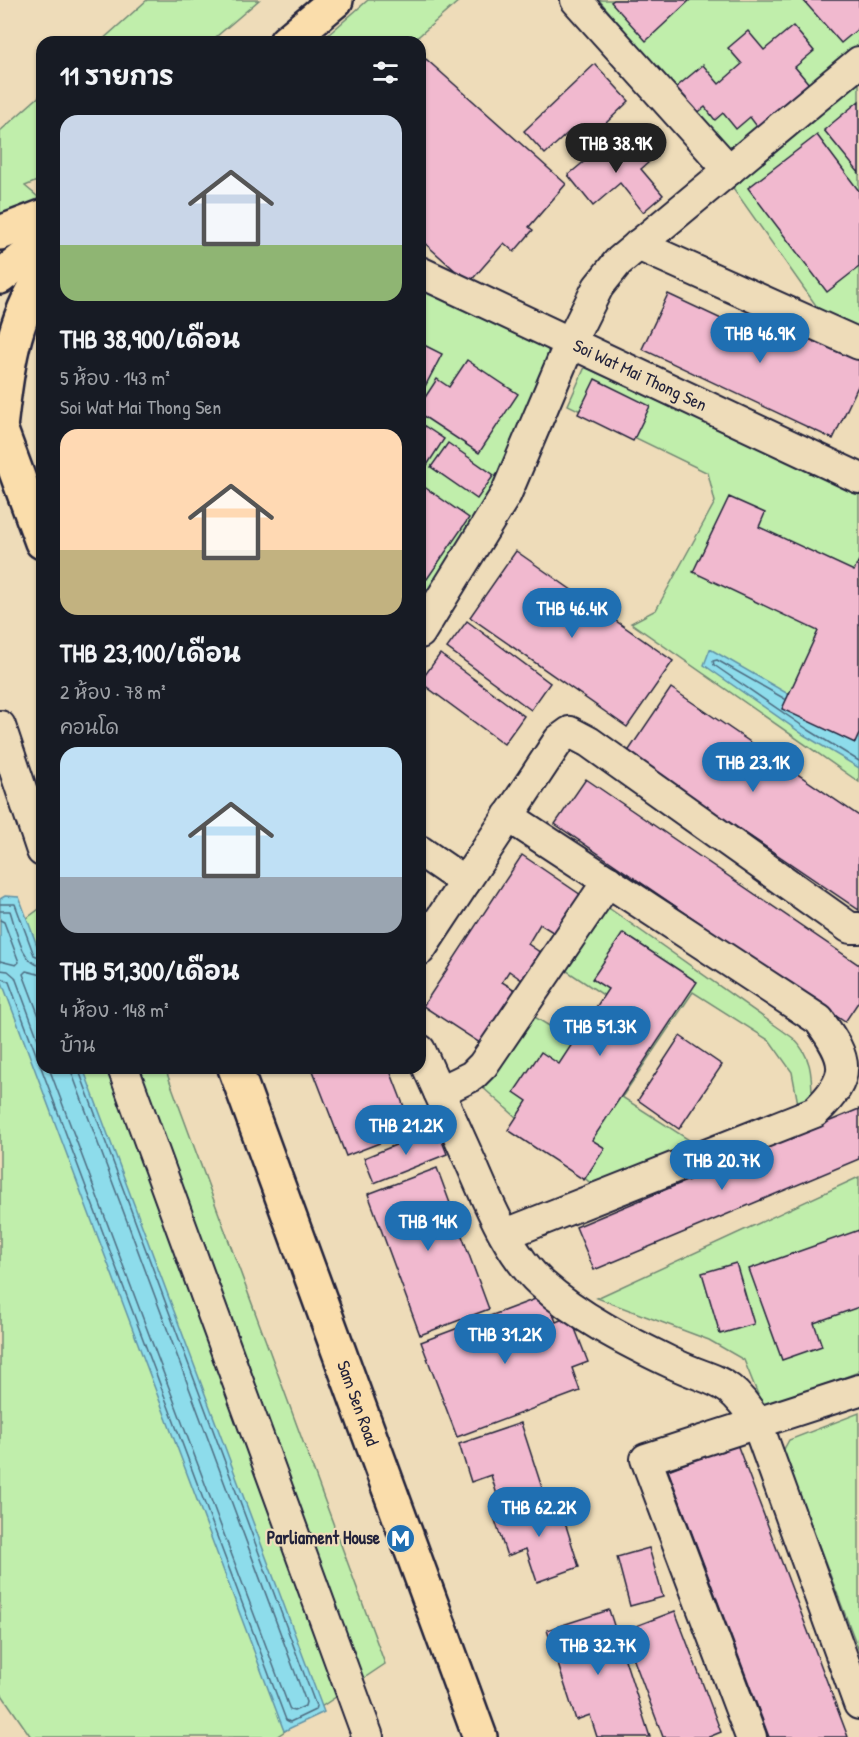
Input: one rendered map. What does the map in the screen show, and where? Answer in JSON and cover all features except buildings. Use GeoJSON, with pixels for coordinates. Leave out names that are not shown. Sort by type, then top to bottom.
{"type":"FeatureCollection","features":[{"type":"Feature","properties":{"kind":"main road"},"geometry":{"type":"LineString","coordinates":[[293,36],[336,0]]}},
{"type":"Feature","properties":{"kind":"main road"},"geometry":{"type":"LineString","coordinates":[[0,233],[36,220]]}},
{"type":"Feature","properties":{"kind":"main road"},"geometry":{"type":"LineString","coordinates":[[0,277],[36,249]]}},
{"type":"Feature","properties":{"kind":"main road"},"geometry":{"type":"LineString","coordinates":[[36,288],[20,317],[6,376],[0,428],[36,526]]}},
{"type":"Feature","properties":{"kind":"main road","name":"Sam Sen Road"},"geometry":{"type":"LineString","coordinates":[[237,1074],[480,1737]]}},
{"type":"Feature","properties":{"kind":"street"},"geometry":{"type":"LineString","coordinates":[[576,0],[729,170]]}},
{"type":"Feature","properties":{"kind":"street"},"geometry":{"type":"LineString","coordinates":[[426,615],[506,494],[570,343],[598,287],[618,262],[859,62]]}},
{"type":"Feature","properties":{"kind":"street"},"geometry":{"type":"LineString","coordinates":[[638,245],[859,344]]}},
{"type":"Feature","properties":{"kind":"street","name":"Soi Wat Mai Thong Sen"},"geometry":{"type":"LineString","coordinates":[[426,275],[859,478]]}},
{"type":"Feature","properties":{"kind":"street"},"geometry":{"type":"LineString","coordinates":[[0,726],[36,833]]}},
{"type":"Feature","properties":{"kind":"street"},"geometry":{"type":"LineString","coordinates":[[426,941],[559,740],[570,732],[589,742],[850,928],[859,928]]}},
{"type":"Feature","properties":{"kind":"street"},"geometry":{"type":"LineString","coordinates":[[506,1234],[815,1112],[834,1094],[843,1078],[842,1062],[831,1037],[819,1020],[508,816]]}},
{"type":"Feature","properties":{"kind":"street"},"geometry":{"type":"LineString","coordinates":[[426,855],[465,882]]}},
{"type":"Feature","properties":{"kind":"street"},"geometry":{"type":"LineString","coordinates":[[439,1092],[472,1076],[483,1065],[608,881]]}},
{"type":"Feature","properties":{"kind":"street"},"geometry":{"type":"LineString","coordinates":[[426,1063],[491,1208],[521,1260],[542,1284],[593,1321],[672,1364],[722,1382],[743,1400],[757,1423],[859,1704]]}},
{"type":"Feature","properties":{"kind":"street"},"geometry":{"type":"LineString","coordinates":[[125,1074],[368,1737]]}},
{"type":"Feature","properties":{"kind":"street"},"geometry":{"type":"LineString","coordinates":[[751,1737],[646,1459],[859,1390]]}},
{"type":"Feature","properties":{"kind":"green space"},"geometry":{"type":"Polygon","coordinates":[[[147,0],[259,0],[217,36],[107,36],[147,0]]]}},
{"type":"Feature","properties":{"kind":"green space"},"geometry":{"type":"Polygon","coordinates":[[[368,0],[460,0],[419,36],[327,36],[368,0]]]}},
{"type":"Feature","properties":{"kind":"green space"},"geometry":{"type":"Polygon","coordinates":[[[599,0],[859,0],[859,48],[729,155],[599,0]]]}},
{"type":"Feature","properties":{"kind":"green space"},"geometry":{"type":"Polygon","coordinates":[[[859,77],[859,331],[822,314],[731,185],[859,77]]]}},
{"type":"Feature","properties":{"kind":"green space"},"geometry":{"type":"Polygon","coordinates":[[[36,99],[36,181],[25,186],[36,195],[36,201],[28,216],[0,224],[0,131],[36,99]]]}},
{"type":"Feature","properties":{"kind":"green space"},"geometry":{"type":"Polygon","coordinates":[[[426,291],[547,349],[551,359],[499,487],[436,585],[426,590],[426,291]]]}},
{"type":"Feature","properties":{"kind":"green space"},"geometry":{"type":"Polygon","coordinates":[[[585,367],[859,495],[859,782],[631,623],[656,610],[715,502],[708,473],[568,405],[585,367]]]}},
{"type":"Feature","properties":{"kind":"green space"},"geometry":{"type":"Polygon","coordinates":[[[603,904],[793,1038],[807,1058],[812,1081],[812,1098],[798,1104],[792,1072],[770,1041],[693,992],[622,1097],[697,1145],[596,1188],[481,1086],[530,1014],[580,1045],[611,1000],[564,969],[603,904]]]}},
{"type":"Feature","properties":{"kind":"green space"},"geometry":{"type":"Polygon","coordinates":[[[36,911],[36,1074],[167,1074],[385,1664],[276,1737],[31,1737],[0,1692],[0,938],[36,911]]]}},
{"type":"Feature","properties":{"kind":"green space"},"geometry":{"type":"Polygon","coordinates":[[[859,1177],[859,1372],[763,1407],[744,1360],[709,1340],[597,1298],[859,1177]]]}},
{"type":"Feature","properties":{"kind":"green space"},"geometry":{"type":"Polygon","coordinates":[[[859,1413],[859,1651],[783,1451],[789,1440],[859,1413]]]}},
{"type":"Feature","properties":{"kind":"water"},"geometry":{"type":"Polygon","coordinates":[[[710,649],[859,735],[859,768],[804,735],[704,665],[710,649]]]}},
{"type":"Feature","properties":{"kind":"water"},"geometry":{"type":"Polygon","coordinates":[[[5,896],[19,897],[36,943],[36,1073],[0,977],[0,899],[5,896]]]}},
{"type":"Feature","properties":{"kind":"water"},"geometry":{"type":"Polygon","coordinates":[[[37,1074],[85,1074],[324,1712],[284,1731],[37,1074]]]}},
{"type":"Feature","properties":{"kind":"place","name":"Parliament House"},"geometry":{"type":"Point","coordinates":[401,1538]}}]}
